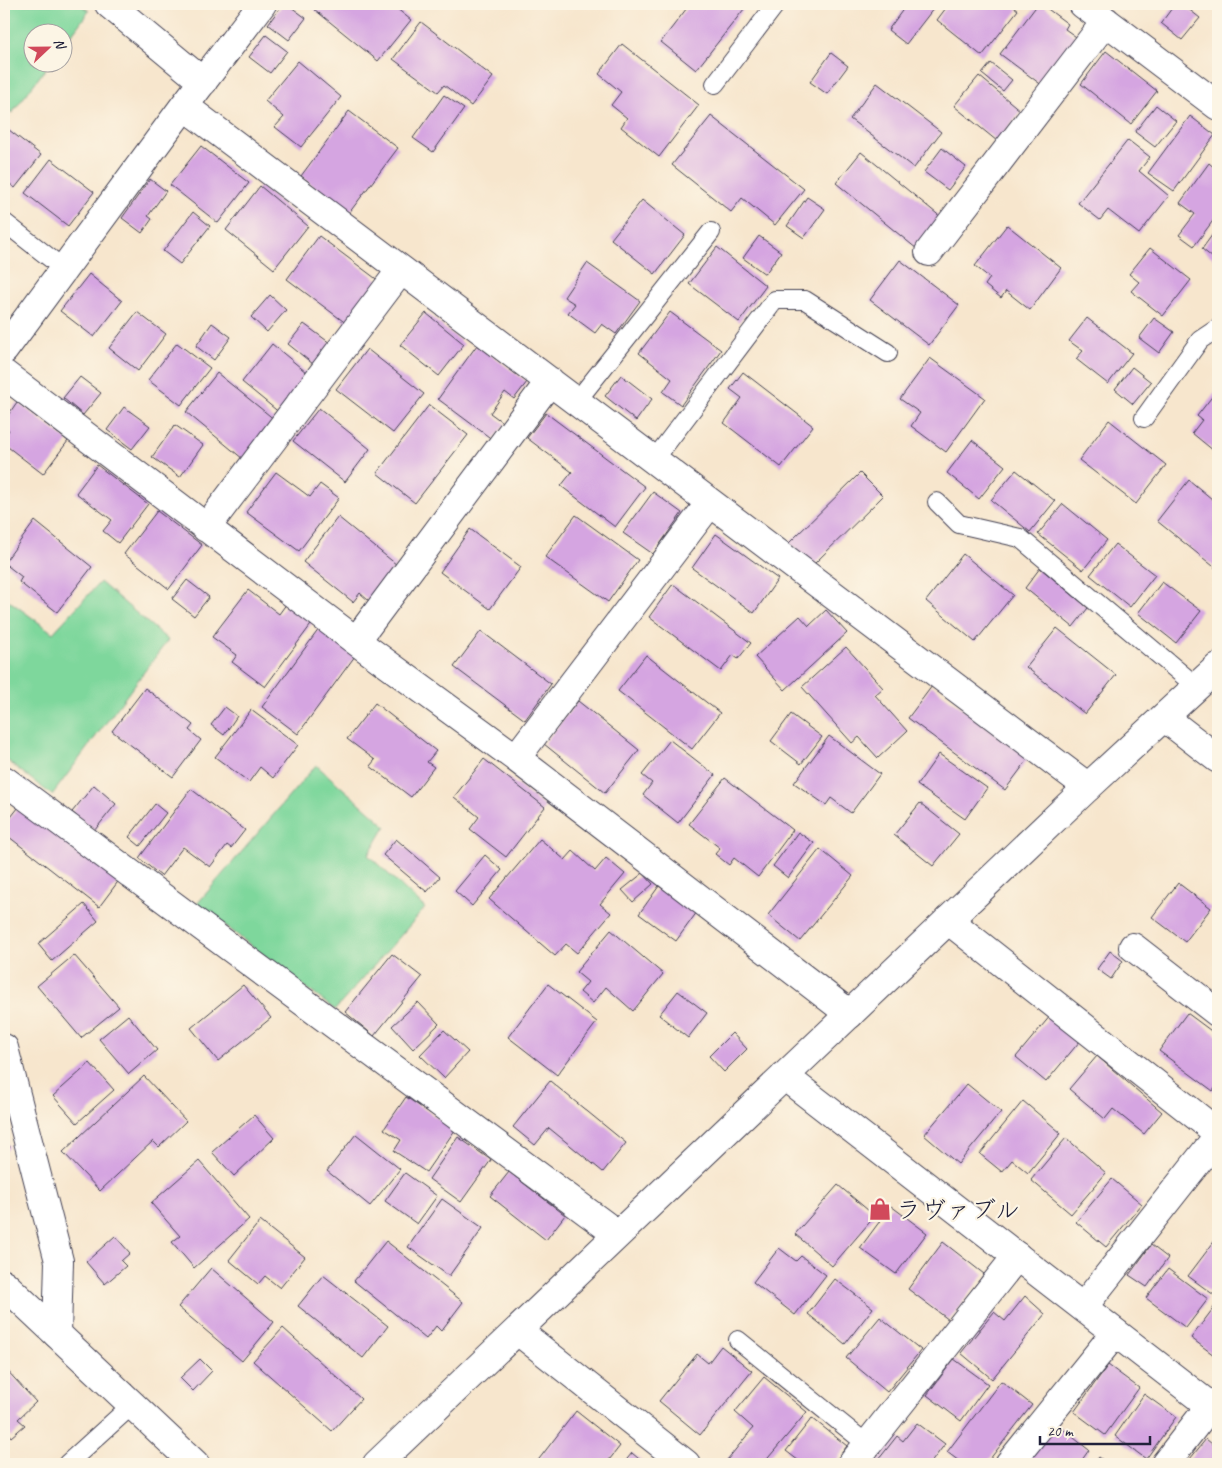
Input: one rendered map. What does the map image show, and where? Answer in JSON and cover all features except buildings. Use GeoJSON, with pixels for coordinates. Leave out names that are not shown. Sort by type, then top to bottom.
{"type":"FeatureCollection","features":[{"type":"Feature","properties":{"kind":"street"},"geometry":{"type":"LineString","coordinates":[[109,4],[203,82]]}},
{"type":"Feature","properties":{"kind":"street"},"geometry":{"type":"LineString","coordinates":[[4,350],[184,106],[262,4]]}},
{"type":"Feature","properties":{"kind":"street"},"geometry":{"type":"LineString","coordinates":[[1083,4],[1218,106]]}},
{"type":"Feature","properties":{"kind":"street"},"geometry":{"type":"LineString","coordinates":[[929,252],[1106,21]]}},
{"type":"Feature","properties":{"kind":"street"},"geometry":{"type":"LineString","coordinates":[[184,106],[1088,787]]}},
{"type":"Feature","properties":{"kind":"street"},"geometry":{"type":"LineString","coordinates":[[206,528],[401,270]]}},
{"type":"Feature","properties":{"kind":"street"},"geometry":{"type":"LineString","coordinates":[[4,374],[356,641],[516,758],[850,1014]]}},
{"type":"Feature","properties":{"kind":"street"},"geometry":{"type":"LineString","coordinates":[[356,641],[550,381]]}},
{"type":"Feature","properties":{"kind":"street"},"geometry":{"type":"LineString","coordinates":[[516,758],[710,503]]}},
{"type":"Feature","properties":{"kind":"street"},"geometry":{"type":"LineString","coordinates":[[377,1464],[1088,787],[1165,718],[1218,667]]}},
{"type":"Feature","properties":{"kind":"street"},"geometry":{"type":"LineString","coordinates":[[1165,718],[1218,759]]}},
{"type":"Feature","properties":{"kind":"street"},"geometry":{"type":"LineString","coordinates":[[4,780],[617,1234]]}},
{"type":"Feature","properties":{"kind":"street"},"geometry":{"type":"LineString","coordinates":[[948,920],[1218,1135],[1083,1307]]}},
{"type":"Feature","properties":{"kind":"street"},"geometry":{"type":"LineString","coordinates":[[1133,946],[1218,1013]]}},
{"type":"Feature","properties":{"kind":"street"},"geometry":{"type":"LineString","coordinates":[[4,1048],[59,1261],[57,1334]]}},
{"type":"Feature","properties":{"kind":"street"},"geometry":{"type":"LineString","coordinates":[[784,1076],[1214,1409],[1165,1464]]}},
{"type":"Feature","properties":{"kind":"street"},"geometry":{"type":"LineString","coordinates":[[860,1455],[1018,1256]]}},
{"type":"Feature","properties":{"kind":"street"},"geometry":{"type":"LineString","coordinates":[[4,1284],[195,1464]]}},
{"type":"Feature","properties":{"kind":"street"},"geometry":{"type":"LineString","coordinates":[[518,1331],[686,1464]]}},
{"type":"Feature","properties":{"kind":"street"},"geometry":{"type":"LineString","coordinates":[[1010,1464],[1115,1333]]}},
{"type":"Feature","properties":{"kind":"lane"},"geometry":{"type":"LineString","coordinates":[[715,84],[776,4]]}},
{"type":"Feature","properties":{"kind":"lane"},"geometry":{"type":"LineString","coordinates":[[4,222],[64,269]]}},
{"type":"Feature","properties":{"kind":"lane"},"geometry":{"type":"LineString","coordinates":[[576,402],[711,232]]}},
{"type":"Feature","properties":{"kind":"lane"},"geometry":{"type":"LineString","coordinates":[[654,460],[775,300],[805,300],[888,353]]}},
{"type":"Feature","properties":{"kind":"lane"},"geometry":{"type":"LineString","coordinates":[[1144,418],[1200,340],[1218,328]]}},
{"type":"Feature","properties":{"kind":"lane"},"geometry":{"type":"LineString","coordinates":[[937,502],[959,524],[1020,538],[1197,688]]}},
{"type":"Feature","properties":{"kind":"lane"},"geometry":{"type":"LineString","coordinates":[[738,1340],[860,1455]]}},
{"type":"Feature","properties":{"kind":"lane"},"geometry":{"type":"LineString","coordinates":[[67,1464],[132,1405]]}},
{"type":"Feature","properties":{"kind":"green space"},"geometry":{"type":"Polygon","coordinates":[[[4,4],[80,4],[89,11],[72,34],[72,22],[22,22],[22,72],[43,72],[12,113],[4,107],[4,4]]]}},
{"type":"Feature","properties":{"kind":"green space"},"geometry":{"type":"Polygon","coordinates":[[[100,582],[168,640],[52,795],[4,758],[4,597],[53,633],[100,582]]]}},
{"type":"Feature","properties":{"kind":"green space"},"geometry":{"type":"Polygon","coordinates":[[[316,765],[386,826],[368,855],[425,908],[335,1010],[197,904],[316,765]]]}},
{"type":"Feature","properties":{"kind":"place","name":"ラヴァブル"},"geometry":{"type":"Point","coordinates":[880,1209]}}]}
